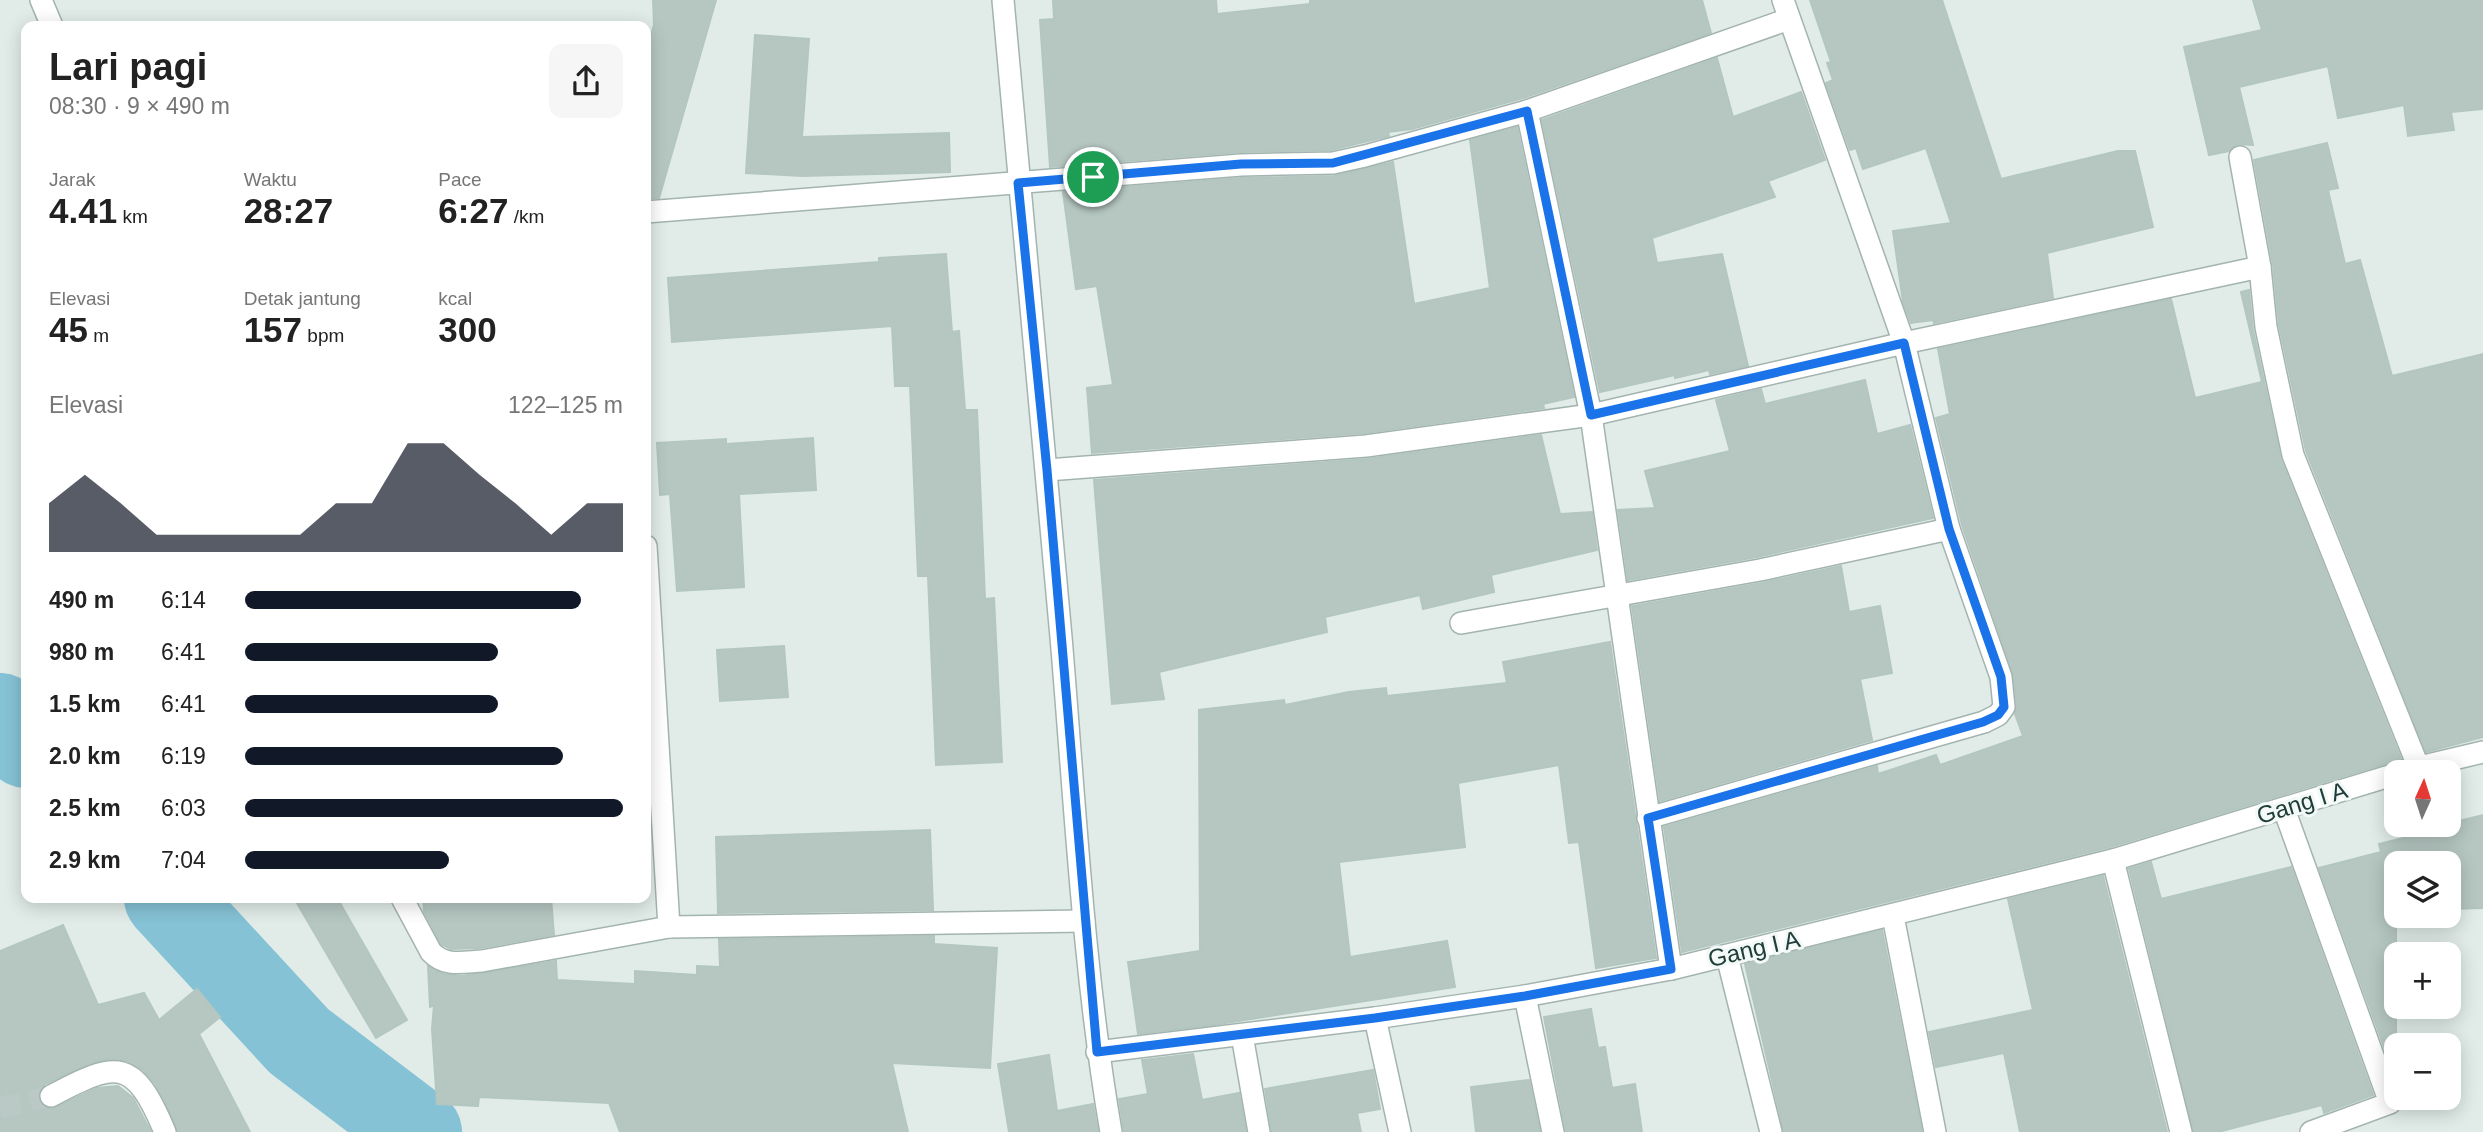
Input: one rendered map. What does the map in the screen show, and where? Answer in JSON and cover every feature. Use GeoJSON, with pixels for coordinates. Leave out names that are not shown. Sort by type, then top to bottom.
{"type":"FeatureCollection","features":[{"type":"Feature","properties":{"kind":"street"},"geometry":{"type":"LineString","coordinates":[[41,0],[49,21]]}},
{"type":"Feature","properties":{"kind":"street"},"geometry":{"type":"LineString","coordinates":[[1003,0],[1018,183],[1047,470],[1084,921],[1097,1052],[1111,1132]]}},
{"type":"Feature","properties":{"kind":"street"},"geometry":{"type":"LineString","coordinates":[[651,212],[1241,164],[1333,163],[1527,111],[1786,9],[1904,343],[1949,529],[2001,677],[2004,707],[1998,715],[1983,722],[1648,818]]}},
{"type":"Feature","properties":{"kind":"street"},"geometry":{"type":"LineString","coordinates":[[1527,111],[1591,415],[1671,969]]}},
{"type":"Feature","properties":{"kind":"street"},"geometry":{"type":"LineString","coordinates":[[2241,158],[2260,267],[2266,327],[2293,455],[2407,760]]}},
{"type":"Feature","properties":{"kind":"street"},"geometry":{"type":"LineString","coordinates":[[1047,470],[1366,446],[1591,415],[1904,343],[2260,267]]}},
{"type":"Feature","properties":{"kind":"street"},"geometry":{"type":"LineString","coordinates":[[1461,623],[1760,570],[1949,529]]}},
{"type":"Feature","properties":{"kind":"street"},"geometry":{"type":"LineString","coordinates":[[651,629],[669,927]]}},
{"type":"Feature","properties":{"kind":"street"},"geometry":{"type":"LineString","coordinates":[[2449,760],[2483,752]]}},
{"type":"Feature","properties":{"kind":"street","name":"Gang I A"},"geometry":{"type":"LineString","coordinates":[[1097,1052],[1375,1018],[1525,996],[1671,969],[2113,860],[2384,778]]}},
{"type":"Feature","properties":{"kind":"street"},"geometry":{"type":"LineString","coordinates":[[2284,809],[2390,1103],[2333,1129],[2311,1132]]}},
{"type":"Feature","properties":{"kind":"street"},"geometry":{"type":"LineString","coordinates":[[2113,860],[2181,1132]]}},
{"type":"Feature","properties":{"kind":"street"},"geometry":{"type":"LineString","coordinates":[[405,903],[431,951],[438,959],[451,963],[482,961],[669,927],[1084,921]]}},
{"type":"Feature","properties":{"kind":"street"},"geometry":{"type":"LineString","coordinates":[[1893,916],[1935,1132]]}},
{"type":"Feature","properties":{"kind":"street"},"geometry":{"type":"LineString","coordinates":[[1727,956],[1771,1132]]}},
{"type":"Feature","properties":{"kind":"street"},"geometry":{"type":"LineString","coordinates":[[1525,996],[1553,1132]]}},
{"type":"Feature","properties":{"kind":"street"},"geometry":{"type":"LineString","coordinates":[[1375,1018],[1400,1132]]}},
{"type":"Feature","properties":{"kind":"street"},"geometry":{"type":"LineString","coordinates":[[1242,1035],[1259,1132]]}},
{"type":"Feature","properties":{"kind":"street"},"geometry":{"type":"LineString","coordinates":[[51,1096],[83,1078],[107,1071],[122,1072],[135,1079],[151,1098],[165,1132]]}},
{"type":"Feature","properties":{"kind":"building"},"geometry":{"type":"Polygon","coordinates":[[[653,0],[716,0],[659,198],[651,199],[651,36],[654,25],[653,0]]]}},
{"type":"Feature","properties":{"kind":"building"},"geometry":{"type":"Polygon","coordinates":[[[1053,0],[1216,0],[1217,14],[1310,4],[1310,0],[1702,0],[1711,33],[1523,98],[1412,129],[1388,132],[1389,136],[1331,150],[1240,152],[1050,167],[1040,20],[1054,19],[1053,0]]]}},
{"type":"Feature","properties":{"kind":"building"},"geometry":{"type":"Polygon","coordinates":[[[1810,0],[1942,0],[2001,179],[2118,151],[2135,151],[2153,227],[2047,253],[2053,298],[1934,323],[1933,320],[1911,323],[1903,302],[1893,231],[1951,223],[1926,148],[1863,169],[1856,148],[1850,150],[1826,83],[1833,80],[1827,63],[1831,62],[1810,0]]]}},
{"type":"Feature","properties":{"kind":"building"},"geometry":{"type":"Polygon","coordinates":[[[2253,0],[2483,0],[2483,109],[2451,112],[2454,130],[2408,136],[2404,105],[2338,118],[2328,66],[2239,87],[2253,145],[2237,144],[2229,151],[2209,155],[2184,47],[2262,30],[2253,0]]]}},
{"type":"Feature","properties":{"kind":"building"},"geometry":{"type":"Polygon","coordinates":[[[755,35],[809,39],[802,137],[949,133],[950,172],[802,176],[746,173],[755,35]]]}},
{"type":"Feature","properties":{"kind":"building"},"geometry":{"type":"Polygon","coordinates":[[[1717,58],[1733,117],[1801,92],[1825,160],[1768,181],[1775,197],[1652,238],[1657,263],[1722,254],[1748,366],[1710,374],[1709,370],[1675,378],[1675,375],[1600,392],[1542,120],[1717,58]]]}},
{"type":"Feature","properties":{"kind":"building"},"geometry":{"type":"Polygon","coordinates":[[[1517,127],[1574,397],[1543,404],[1544,408],[1365,433],[1092,453],[1087,388],[1113,385],[1097,286],[1076,289],[1063,192],[1242,178],[1334,176],[1393,162],[1414,304],[1490,288],[1470,140],[1517,127]]]}},
{"type":"Feature","properties":{"kind":"building"},"geometry":{"type":"Polygon","coordinates":[[[2327,143],[2338,188],[2328,190],[2345,264],[2360,260],[2392,376],[2483,354],[2483,737],[2426,752],[2306,451],[2279,325],[2273,265],[2254,160],[2327,143]]]}},
{"type":"Feature","properties":{"kind":"building"},"geometry":{"type":"Polygon","coordinates":[[[946,254],[952,332],[959,331],[965,410],[977,410],[985,599],[994,598],[1002,762],[936,765],[928,576],[918,576],[910,386],[895,386],[892,326],[672,342],[668,278],[879,262],[879,258],[946,254]]]}},
{"type":"Feature","properties":{"kind":"building"},"geometry":{"type":"Polygon","coordinates":[[[2249,290],[2253,330],[2281,460],[2401,759],[2384,760],[2384,764],[2110,847],[1682,952],[1664,827],[1877,766],[1878,774],[1936,755],[1940,765],[2023,736],[2015,714],[2017,706],[2013,673],[1962,525],[1936,418],[1950,414],[1938,349],[2171,299],[2195,398],[2262,382],[2241,292],[2249,290]]]}},
{"type":"Feature","properties":{"kind":"building"},"geometry":{"type":"Polygon","coordinates":[[[1865,380],[1877,434],[1910,425],[1933,518],[1757,557],[1628,580],[1618,510],[1655,508],[1645,471],[1730,451],[1716,400],[1761,389],[1765,404],[1865,380]]]}},
{"type":"Feature","properties":{"kind":"building"},"geometry":{"type":"Polygon","coordinates":[[[1541,435],[1560,514],[1592,512],[1597,550],[1491,575],[1494,592],[1423,609],[1420,595],[1325,617],[1327,632],[1159,672],[1164,699],[1112,704],[1094,480],[1367,459],[1541,435]]]}},
{"type":"Feature","properties":{"kind":"building"},"geometry":{"type":"Polygon","coordinates":[[[813,438],[816,490],[739,494],[744,587],[677,591],[670,494],[660,495],[657,443],[726,439],[726,444],[813,438]]]}},
{"type":"Feature","properties":{"kind":"building"},"geometry":{"type":"Polygon","coordinates":[[[1841,566],[1849,612],[1880,606],[1892,673],[1860,679],[1872,740],[1660,801],[1632,606],[1841,566]]]}},
{"type":"Feature","properties":{"kind":"building"},"geometry":{"type":"Polygon","coordinates":[[[1610,642],[1656,958],[1596,968],[1579,842],[1569,843],[1559,765],[1458,783],[1465,847],[1339,862],[1350,957],[1447,941],[1455,987],[1138,1034],[1128,962],[1200,951],[1199,710],[1284,700],[1285,705],[1349,692],[1386,688],[1387,696],[1507,683],[1503,662],[1610,642]]]}},
{"type":"Feature","properties":{"kind":"building"},"geometry":{"type":"Polygon","coordinates":[[[784,646],[788,697],[720,701],[717,650],[784,646]]]}},
{"type":"Feature","properties":{"kind":"building"},"geometry":{"type":"Polygon","coordinates":[[[2483,815],[2483,908],[2461,909],[2461,851],[2384,851],[2384,928],[2396,928],[2396,942],[2384,942],[2384,1019],[2396,1019],[2396,1033],[2384,1033],[2384,1047],[2319,868],[2381,852],[2379,844],[2407,837],[2461,837],[2461,820],[2483,815]]]}},
{"type":"Feature","properties":{"kind":"building"},"geometry":{"type":"Polygon","coordinates":[[[930,830],[933,910],[718,913],[716,837],[930,830]]]}},
{"type":"Feature","properties":{"kind":"building"},"geometry":{"type":"Polygon","coordinates":[[[2151,862],[2161,899],[2291,867],[2373,1095],[2324,1113],[2322,1105],[2218,1132],[2194,1132],[2129,869],[2151,862]]]}},
{"type":"Feature","properties":{"kind":"building"},"geometry":{"type":"Polygon","coordinates":[[[2103,876],[2167,1132],[2020,1132],[2004,1053],[1936,1067],[1929,1032],[2033,1010],[2008,899],[2103,876]]]}},
{"type":"Feature","properties":{"kind":"building"},"geometry":{"type":"Polygon","coordinates":[[[297,903],[340,903],[407,1020],[376,1038],[297,903]]]}},
{"type":"Feature","properties":{"kind":"building"},"geometry":{"type":"Polygon","coordinates":[[[423,903],[551,903],[554,935],[480,948],[451,949],[441,944],[424,911],[423,903]]]}},
{"type":"Feature","properties":{"kind":"building"},"geometry":{"type":"Polygon","coordinates":[[[63,925],[98,1005],[144,993],[159,1020],[197,989],[220,1017],[199,1034],[250,1132],[178,1132],[155,1083],[143,1070],[127,1061],[109,1059],[88,1064],[45,1084],[38,1095],[40,1103],[51,1109],[97,1088],[118,1086],[133,1098],[151,1132],[0,1132],[0,951],[63,925]]]}},
{"type":"Feature","properties":{"kind":"building"},"geometry":{"type":"Polygon","coordinates":[[[1882,930],[1922,1132],[1784,1132],[1745,964],[1882,930]]]}},
{"type":"Feature","properties":{"kind":"building"},"geometry":{"type":"Polygon","coordinates":[[[934,936],[934,944],[997,948],[990,1068],[892,1063],[908,1132],[620,1132],[609,1103],[479,1097],[478,1106],[437,1104],[432,1029],[434,1005],[430,1007],[428,966],[444,974],[462,976],[556,961],[557,980],[635,984],[635,971],[697,975],[697,966],[720,967],[719,939],[934,936]]]}},
{"type":"Feature","properties":{"kind":"building"},"geometry":{"type":"Polygon","coordinates":[[[1591,1009],[1598,1048],[1605,1047],[1612,1088],[1635,1084],[1642,1132],[1566,1132],[1544,1017],[1591,1009]]]}},
{"type":"Feature","properties":{"kind":"building"},"geometry":{"type":"Polygon","coordinates":[[[1193,1054],[1202,1100],[1239,1093],[1246,1132],[1124,1132],[1119,1099],[1148,1094],[1142,1060],[1193,1054]]]}},
{"type":"Feature","properties":{"kind":"building"},"geometry":{"type":"Polygon","coordinates":[[[1049,1055],[1057,1111],[1093,1104],[1098,1132],[1009,1132],[998,1064],[1049,1055]]]}},
{"type":"Feature","properties":{"kind":"building"},"geometry":{"type":"Polygon","coordinates":[[[1373,1070],[1380,1109],[1357,1113],[1361,1132],[1272,1132],[1265,1089],[1373,1070]]]}},
{"type":"Feature","properties":{"kind":"building"},"geometry":{"type":"Polygon","coordinates":[[[1529,1080],[1540,1132],[1476,1132],[1471,1087],[1529,1080]]]}},
{"type":"Feature","properties":{"kind":"waterway"},"geometry":{"type":"LineString","coordinates":[[0,716],[21,739]]}},
{"type":"Feature","properties":{"kind":"waterway"},"geometry":{"type":"LineString","coordinates":[[172,903],[299,1041],[419,1132]]}},
{"type":"Feature","properties":{"kind":"tunnel"},"geometry":{"type":"LineString","coordinates":[[0,1108],[51,1096]]}},
{"type":"Feature","properties":{"kind":"route"},"geometry":{"type":"LineString","coordinates":[[1527,111],[1591,415],[1904,343],[1949,529],[2001,677],[2004,707],[1998,715],[1983,722],[1648,818],[1671,969],[1525,996],[1375,1018],[1097,1052],[1047,470],[1018,183],[1093,177],[1241,164],[1333,163],[1527,111]]}}]}
